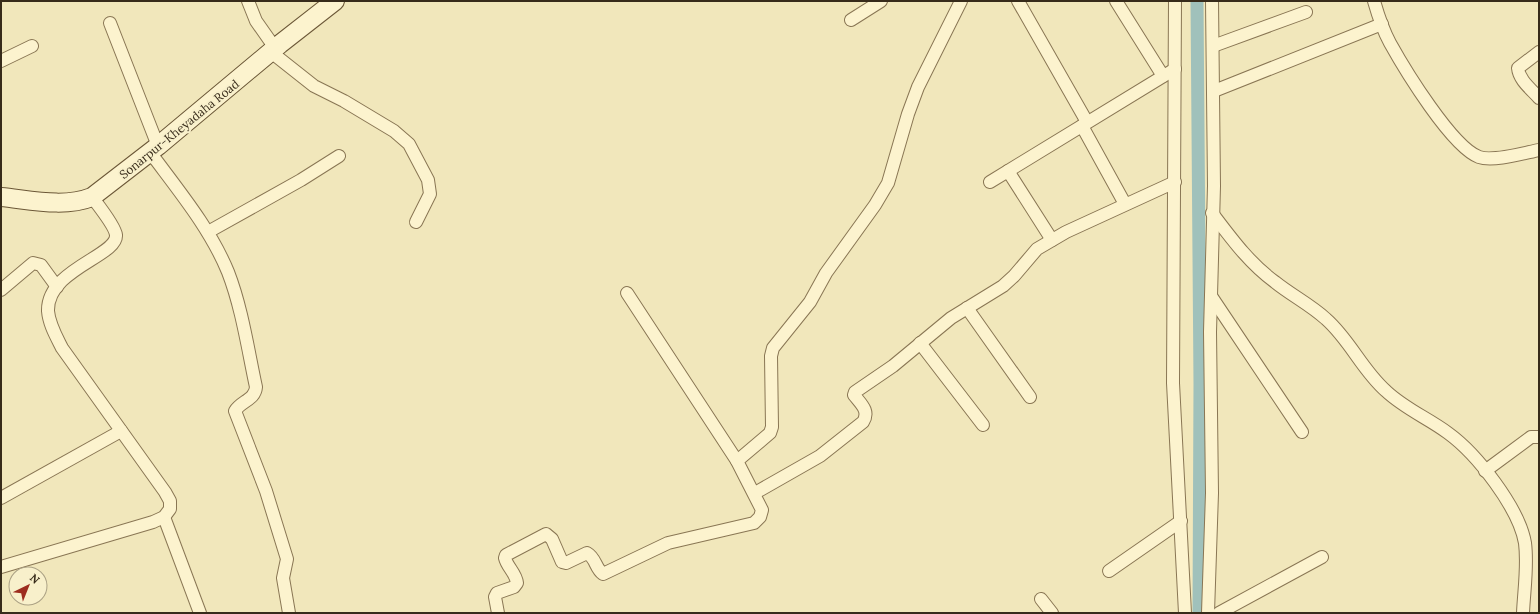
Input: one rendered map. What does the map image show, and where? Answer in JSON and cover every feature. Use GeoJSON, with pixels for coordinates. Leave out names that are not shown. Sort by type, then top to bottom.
{"type":"FeatureCollection","features":[{"type":"Feature","properties":{"kind":"main road","name":"Sonarpur-Kheyadaha Road"},"geometry":{"type":"LineString","coordinates":[[1,197],[69,202],[82,201],[92,196],[154,149],[273,50],[335,1]]}},
{"type":"Feature","properties":{"kind":"street"},"geometry":{"type":"LineString","coordinates":[[248,1],[256,21],[273,50],[314,86],[344,101],[381,124],[409,144],[428,180],[430,194],[416,222]]}},
{"type":"Feature","properties":{"kind":"street"},"geometry":{"type":"LineString","coordinates":[[850,20],[881,1]]}},
{"type":"Feature","properties":{"kind":"street"},"geometry":{"type":"LineString","coordinates":[[737,462],[770,433],[772,427],[771,356],[773,348],[810,302],[826,273],[875,205],[888,183],[908,114],[918,87],[961,1]]}},
{"type":"Feature","properties":{"kind":"street"},"geometry":{"type":"LineString","coordinates":[[1018,1],[1085,124],[1125,204]]}},
{"type":"Feature","properties":{"kind":"street"},"geometry":{"type":"LineString","coordinates":[[1116,1],[1163,76]]}},
{"type":"Feature","properties":{"kind":"street"},"geometry":{"type":"LineString","coordinates":[[1175,1],[1173,383],[1185,613]]}},
{"type":"Feature","properties":{"kind":"street"},"geometry":{"type":"LineString","coordinates":[[1208,613],[1212,492],[1210,296],[1214,91],[1212,1]]}},
{"type":"Feature","properties":{"kind":"street"},"geometry":{"type":"LineString","coordinates":[[1374,1],[1390,43],[1451,136],[1466,149],[1479,157],[1491,158],[1539,150]]}},
{"type":"Feature","properties":{"kind":"street"},"geometry":{"type":"LineString","coordinates":[[1213,46],[1306,12]]}},
{"type":"Feature","properties":{"kind":"street"},"geometry":{"type":"LineString","coordinates":[[110,23],[154,149],[208,232],[228,272],[256,388],[256,393],[238,406],[235,411],[268,498],[287,559],[283,578],[289,613]]}},
{"type":"Feature","properties":{"kind":"street"},"geometry":{"type":"LineString","coordinates":[[1214,91],[1382,24]]}},
{"type":"Feature","properties":{"kind":"street"},"geometry":{"type":"LineString","coordinates":[[1,61],[32,46]]}},
{"type":"Feature","properties":{"kind":"street"},"geometry":{"type":"LineString","coordinates":[[1539,52],[1518,68],[1518,74],[1539,98]]}},
{"type":"Feature","properties":{"kind":"street"},"geometry":{"type":"LineString","coordinates":[[990,182],[1175,69]]}},
{"type":"Feature","properties":{"kind":"street"},"geometry":{"type":"LineString","coordinates":[[208,232],[301,180],[339,156]]}},
{"type":"Feature","properties":{"kind":"street"},"geometry":{"type":"LineString","coordinates":[[1008,171],[1052,240]]}},
{"type":"Feature","properties":{"kind":"street"},"geometry":{"type":"LineString","coordinates":[[755,493],[820,456],[862,422],[866,412],[854,395],[855,392],[893,366],[940,326],[1003,286],[1037,249],[1125,204],[1175,182]]}},
{"type":"Feature","properties":{"kind":"street"},"geometry":{"type":"LineString","coordinates":[[1,567],[153,522],[164,516],[170,509],[170,502],[122,431],[62,348],[52,329],[48,310],[53,291],[62,280],[78,267],[110,248],[116,241],[116,235],[112,227],[92,196]]}},
{"type":"Feature","properties":{"kind":"street"},"geometry":{"type":"LineString","coordinates":[[1212,212],[1248,258],[1273,281],[1326,319],[1344,338],[1368,373],[1385,391],[1405,407],[1450,434],[1465,448],[1485,471],[1511,507],[1520,525],[1525,543],[1526,564],[1523,613]]}},
{"type":"Feature","properties":{"kind":"street"},"geometry":{"type":"LineString","coordinates":[[1,290],[33,263],[41,265],[57,287]]}},
{"type":"Feature","properties":{"kind":"street"},"geometry":{"type":"LineString","coordinates":[[498,613],[495,597],[497,593],[514,587],[517,583],[517,579],[506,563],[506,555],[540,536],[546,534],[552,539],[562,562],[566,563],[587,553],[593,558],[603,574],[668,542],[754,523],[760,517],[762,510],[755,493],[737,462],[627,293]]}},
{"type":"Feature","properties":{"kind":"street"},"geometry":{"type":"LineString","coordinates":[[1210,296],[1302,432]]}},
{"type":"Feature","properties":{"kind":"street"},"geometry":{"type":"LineString","coordinates":[[967,308],[1030,397]]}},
{"type":"Feature","properties":{"kind":"street"},"geometry":{"type":"LineString","coordinates":[[920,343],[983,425]]}},
{"type":"Feature","properties":{"kind":"street"},"geometry":{"type":"LineString","coordinates":[[1,498],[122,431]]}},
{"type":"Feature","properties":{"kind":"street"},"geometry":{"type":"LineString","coordinates":[[1485,471],[1531,437],[1539,437]]}},
{"type":"Feature","properties":{"kind":"street"},"geometry":{"type":"LineString","coordinates":[[164,516],[200,613]]}},
{"type":"Feature","properties":{"kind":"street"},"geometry":{"type":"LineString","coordinates":[[1109,571],[1181,521]]}},
{"type":"Feature","properties":{"kind":"street"},"geometry":{"type":"LineString","coordinates":[[1219,613],[1322,557]]}},
{"type":"Feature","properties":{"kind":"street"},"geometry":{"type":"LineString","coordinates":[[1041,599],[1052,613]]}},
{"type":"Feature","properties":{"kind":"waterway"},"geometry":{"type":"LineString","coordinates":[[1197,1],[1200,384],[1199,613]]}}]}
